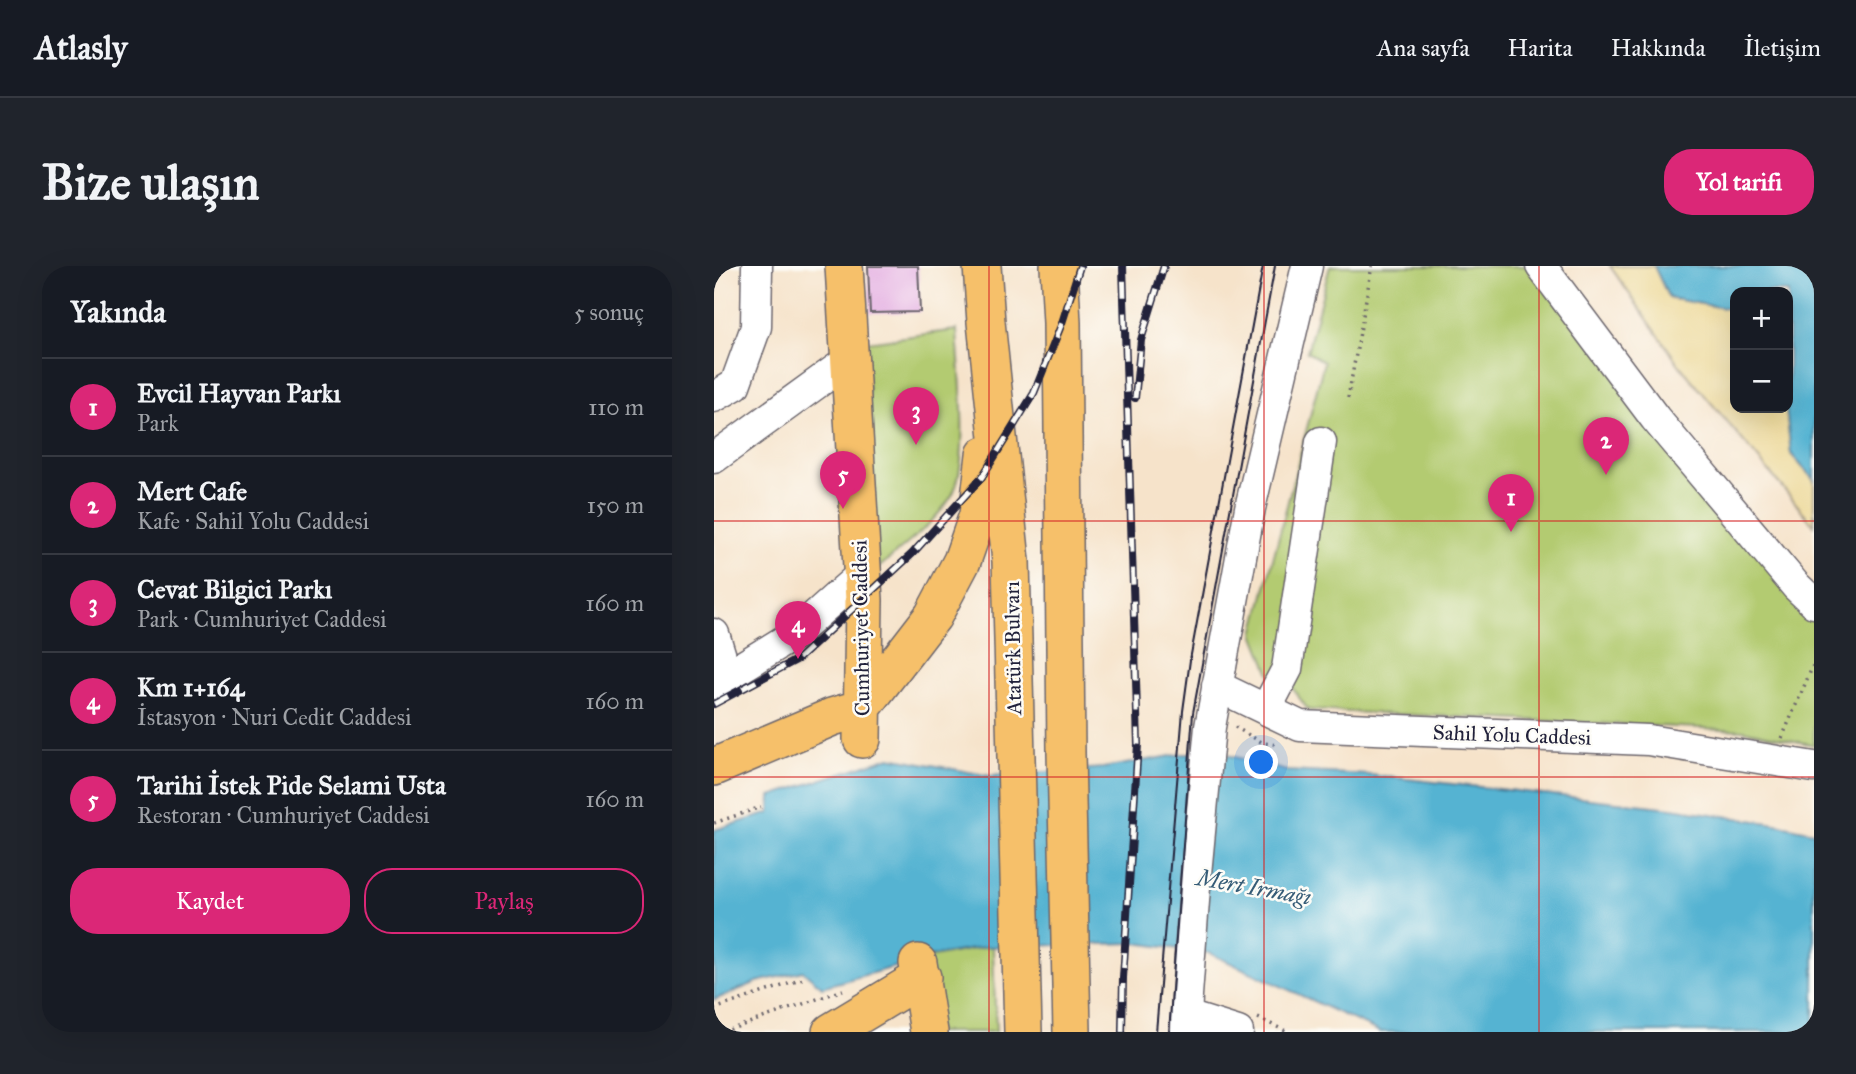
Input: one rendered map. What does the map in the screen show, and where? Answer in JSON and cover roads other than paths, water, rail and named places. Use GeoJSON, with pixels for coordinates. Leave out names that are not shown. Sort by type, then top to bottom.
{"type":"FeatureCollection","features":[{"type":"Feature","properties":{"kind":"main road","name":"Cumhuriyet Caddesi"},"geometry":{"type":"LineString","coordinates":[[844,266],[864,600],[862,724]]}},
{"type":"Feature","properties":{"kind":"main road","name":"Atatürk Bulvarı"},"geometry":{"type":"LineString","coordinates":[[982,266],[1012,561],[1023,1032]]}},
{"type":"Feature","properties":{"kind":"main road"},"geometry":{"type":"LineString","coordinates":[[1059,266],[1072,1032]]}},
{"type":"Feature","properties":{"kind":"main road"},"geometry":{"type":"LineString","coordinates":[[714,767],[832,717],[862,724],[933,616],[962,561],[978,515],[993,385]]}},
{"type":"Feature","properties":{"kind":"main road"},"geometry":{"type":"LineString","coordinates":[[831,1032],[920,970],[929,1032]]}},
{"type":"Feature","properties":{"kind":"street"},"geometry":{"type":"LineString","coordinates":[[714,397],[735,385],[756,327],[757,266]]}},
{"type":"Feature","properties":{"kind":"street"},"geometry":{"type":"LineString","coordinates":[[1238,1032],[1187,1014],[1201,809],[1210,727],[1250,508],[1307,266]]}},
{"type":"Feature","properties":{"kind":"street"},"geometry":{"type":"LineString","coordinates":[[1541,266],[1655,418],[1796,586],[1814,603]]}},
{"type":"Feature","properties":{"kind":"street"},"geometry":{"type":"LineString","coordinates":[[714,458],[849,360]]}},
{"type":"Feature","properties":{"kind":"street"},"geometry":{"type":"LineString","coordinates":[[1266,709],[1287,669],[1321,442]]}},
{"type":"Feature","properties":{"kind":"street"},"geometry":{"type":"LineString","coordinates":[[714,635],[721,680],[792,636],[862,574]]}},
{"type":"Feature","properties":{"kind":"street","name":"Sahil Yolu Caddesi"},"geometry":{"type":"LineString","coordinates":[[1217,686],[1300,726],[1648,740],[1814,767]]}},
{"type":"Feature","properties":{"kind":"water"},"geometry":{"type":"Polygon","coordinates":[[[1654,266],[1814,266],[1814,480],[1791,454],[1787,413],[1793,413],[1793,287],[1730,287],[1730,309],[1669,298],[1654,266]]]}},
{"type":"Feature","properties":{"kind":"water","name":"Mert Irmağı"},"geometry":{"type":"Polygon","coordinates":[[[1182,754],[1224,754],[1287,771],[1370,775],[1672,808],[1814,832],[1814,1032],[1380,1032],[1209,953],[1135,943],[984,947],[938,955],[822,987],[803,971],[757,982],[714,1000],[714,830],[770,813],[771,796],[890,757],[990,776],[1103,768],[1182,754]]]}},
{"type":"Feature","properties":{"kind":"tram line"},"geometry":{"type":"LineString","coordinates":[[1156,1032],[1183,711],[1190,660],[1263,266]]}},
{"type":"Feature","properties":{"kind":"tram line"},"geometry":{"type":"LineString","coordinates":[[1169,1032],[1193,713],[1275,266]]}},
{"type":"Feature","properties":{"kind":"railway"},"geometry":{"type":"LineString","coordinates":[[714,704],[798,659],[912,554],[982,477],[1034,393],[1062,323],[1080,266]]}},
{"type":"Feature","properties":{"kind":"railway"},"geometry":{"type":"LineString","coordinates":[[1122,1032],[1138,744],[1123,266]]}},
{"type":"Feature","properties":{"kind":"railway"},"geometry":{"type":"LineString","coordinates":[[1135,398],[1141,340],[1164,266]]}},
{"type":"Feature","properties":{"kind":"place","name":"Cevat Bilgici Parkı"},"geometry":{"type":"Point","coordinates":[916,445]}},
{"type":"Feature","properties":{"kind":"place","name":"Mert Cafe"},"geometry":{"type":"Point","coordinates":[1606,475]}},
{"type":"Feature","properties":{"kind":"place","name":"Tarihi İstek Pide Selami Usta"},"geometry":{"type":"Point","coordinates":[843,509]}},
{"type":"Feature","properties":{"kind":"place","name":"Evcil Hayvan Parkı"},"geometry":{"type":"Point","coordinates":[1511,532]}},
{"type":"Feature","properties":{"kind":"place","name":"Km 1+164"},"geometry":{"type":"Point","coordinates":[798,659]}}]}
